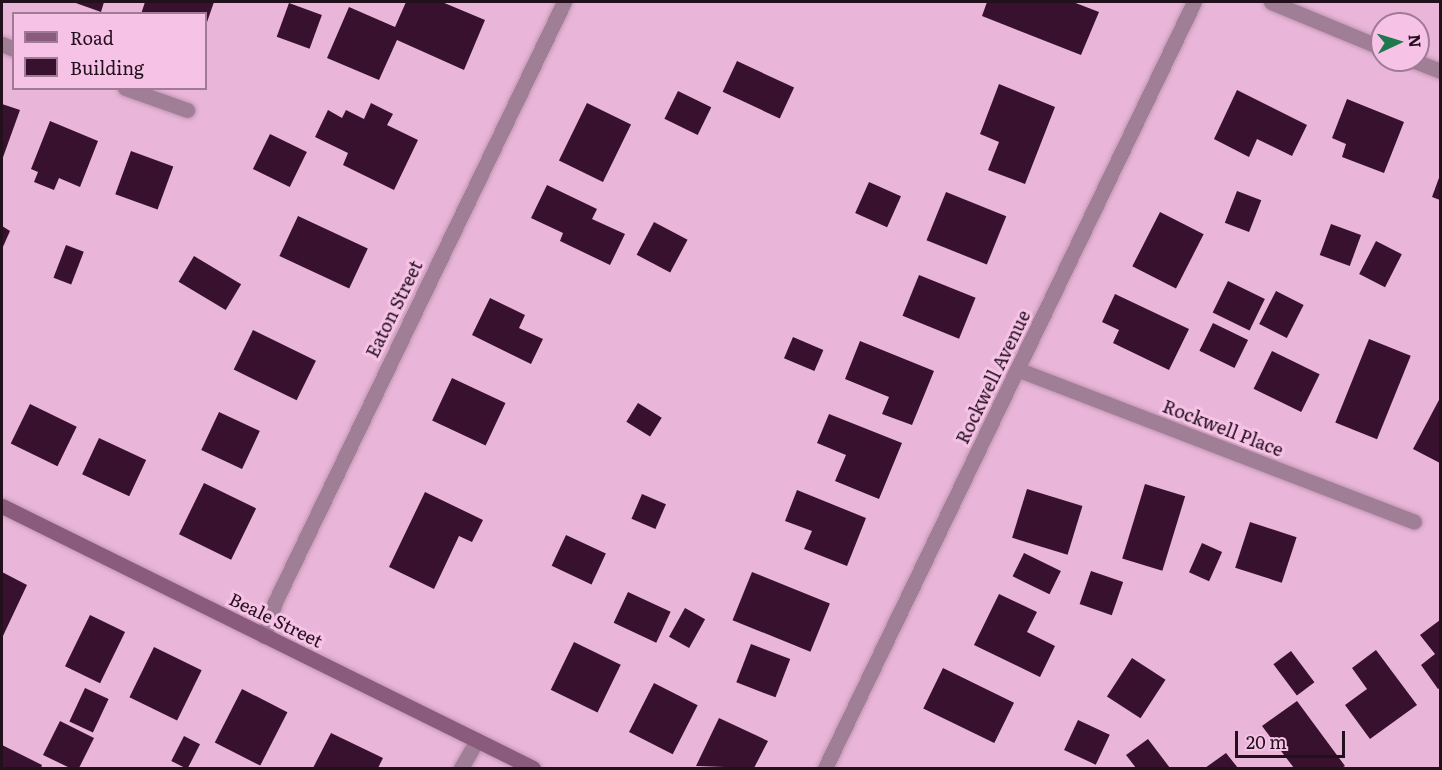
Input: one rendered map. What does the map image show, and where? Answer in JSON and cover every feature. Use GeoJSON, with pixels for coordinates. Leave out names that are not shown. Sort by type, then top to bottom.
{"type":"FeatureCollection","features":[{"type":"Feature","properties":{"kind":"main road","name":"Beale Street"},"geometry":{"type":"LineString","coordinates":[[2,506],[533,768]]}},
{"type":"Feature","properties":{"kind":"street","name":"Eaton Street"},"geometry":{"type":"LineString","coordinates":[[264,636],[280,592],[564,2]]}},
{"type":"Feature","properties":{"kind":"street","name":"Rockwell Avenue"},"geometry":{"type":"LineString","coordinates":[[825,768],[1019,370],[1194,2]]}},
{"type":"Feature","properties":{"kind":"street"},"geometry":{"type":"LineString","coordinates":[[1271,2],[1370,43]]}},
{"type":"Feature","properties":{"kind":"street"},"geometry":{"type":"LineString","coordinates":[[131,90],[187,110]]}},
{"type":"Feature","properties":{"kind":"street","name":"Rockwell Place"},"geometry":{"type":"LineString","coordinates":[[1019,370],[1414,522]]}},
{"type":"Feature","properties":{"kind":"street"},"geometry":{"type":"LineString","coordinates":[[461,768],[477,740]]}},
{"type":"Feature","properties":{"kind":"building"},"geometry":{"type":"Polygon","coordinates":[[[73,2],[104,2],[101,12],[73,2]]]}},
{"type":"Feature","properties":{"kind":"building"},"geometry":{"type":"Polygon","coordinates":[[[145,2],[214,2],[207,22],[207,12],[142,12],[145,2]]]}},
{"type":"Feature","properties":{"kind":"building"},"geometry":{"type":"Polygon","coordinates":[[[406,2],[442,2],[485,20],[464,70],[397,40],[379,80],[327,58],[349,7],[395,27],[406,2]]]}},
{"type":"Feature","properties":{"kind":"building"},"geometry":{"type":"Polygon","coordinates":[[[987,2],[1073,2],[1099,12],[1081,55],[982,16],[987,2]]]}},
{"type":"Feature","properties":{"kind":"building"},"geometry":{"type":"Polygon","coordinates":[[[289,3],[322,15],[310,49],[277,37],[289,3]]]}},
{"type":"Feature","properties":{"kind":"building"},"geometry":{"type":"Polygon","coordinates":[[[737,61],[794,88],[780,118],[723,92],[737,61]]]}},
{"type":"Feature","properties":{"kind":"building"},"geometry":{"type":"Polygon","coordinates":[[[999,84],[1055,107],[1025,184],[988,170],[999,142],[980,134],[999,84]]]}},
{"type":"Feature","properties":{"kind":"building"},"geometry":{"type":"Polygon","coordinates":[[[1237,90],[1307,125],[1292,156],[1257,139],[1249,157],[1214,139],[1237,90]]]}},
{"type":"Feature","properties":{"kind":"building"},"geometry":{"type":"Polygon","coordinates":[[[678,91],[711,107],[698,135],[664,119],[678,91]]]}},
{"type":"Feature","properties":{"kind":"building"},"geometry":{"type":"Polygon","coordinates":[[[1347,99],[1404,122],[1384,173],[1342,157],[1346,144],[1332,138],[1347,99]]]}},
{"type":"Feature","properties":{"kind":"building"},"geometry":{"type":"Polygon","coordinates":[[[371,103],[393,114],[387,125],[418,140],[394,190],[343,165],[348,153],[315,137],[328,110],[342,118],[346,110],[364,119],[371,103]]]}},
{"type":"Feature","properties":{"kind":"building"},"geometry":{"type":"Polygon","coordinates":[[[587,103],[631,124],[603,182],[559,161],[587,103]]]}},
{"type":"Feature","properties":{"kind":"building"},"geometry":{"type":"Polygon","coordinates":[[[2,104],[20,110],[2,160],[2,104]]]}},
{"type":"Feature","properties":{"kind":"building"},"geometry":{"type":"Polygon","coordinates":[[[50,121],[98,141],[80,187],[59,178],[54,190],[34,182],[38,172],[31,169],[50,121]]]}},
{"type":"Feature","properties":{"kind":"building"},"geometry":{"type":"Polygon","coordinates":[[[270,134],[307,152],[290,187],[253,169],[270,134]]]}},
{"type":"Feature","properties":{"kind":"building"},"geometry":{"type":"Polygon","coordinates":[[[131,151],[173,166],[158,210],[115,194],[131,151]]]}},
{"type":"Feature","properties":{"kind":"building"},"geometry":{"type":"Polygon","coordinates":[[[1440,175],[1440,200],[1432,197],[1440,175]]]}},
{"type":"Feature","properties":{"kind":"building"},"geometry":{"type":"Polygon","coordinates":[[[869,182],[901,196],[887,227],[855,213],[869,182]]]}},
{"type":"Feature","properties":{"kind":"building"},"geometry":{"type":"Polygon","coordinates":[[[547,185],[597,209],[592,219],[625,234],[610,265],[560,241],[563,233],[531,218],[547,185]]]}},
{"type":"Feature","properties":{"kind":"building"},"geometry":{"type":"Polygon","coordinates":[[[1237,191],[1261,200],[1249,232],[1225,223],[1237,191]]]}},
{"type":"Feature","properties":{"kind":"building"},"geometry":{"type":"Polygon","coordinates":[[[946,192],[1006,216],[987,265],[927,240],[946,192]]]}},
{"type":"Feature","properties":{"kind":"building"},"geometry":{"type":"Polygon","coordinates":[[[1160,212],[1204,234],[1176,289],[1132,266],[1160,212]]]}},
{"type":"Feature","properties":{"kind":"building"},"geometry":{"type":"Polygon","coordinates":[[[298,216],[368,249],[349,288],[279,256],[298,216]]]}},
{"type":"Feature","properties":{"kind":"building"},"geometry":{"type":"Polygon","coordinates":[[[654,222],[688,240],[670,273],[637,255],[654,222]]]}},
{"type":"Feature","properties":{"kind":"building"},"geometry":{"type":"Polygon","coordinates":[[[1331,224],[1361,235],[1350,266],[1320,255],[1331,224]]]}},
{"type":"Feature","properties":{"kind":"building"},"geometry":{"type":"Polygon","coordinates":[[[2,226],[10,231],[2,249],[2,226]]]}},
{"type":"Feature","properties":{"kind":"building"},"geometry":{"type":"Polygon","coordinates":[[[1376,241],[1402,254],[1385,287],[1359,274],[1376,241]]]}},
{"type":"Feature","properties":{"kind":"building"},"geometry":{"type":"Polygon","coordinates":[[[66,245],[84,252],[71,284],[53,278],[66,245]]]}},
{"type":"Feature","properties":{"kind":"building"},"geometry":{"type":"Polygon","coordinates":[[[194,256],[241,284],[226,310],[179,282],[194,256]]]}},
{"type":"Feature","properties":{"kind":"building"},"geometry":{"type":"Polygon","coordinates":[[[919,275],[976,298],[959,339],[903,316],[919,275]]]}},
{"type":"Feature","properties":{"kind":"building"},"geometry":{"type":"Polygon","coordinates":[[[1228,281],[1265,299],[1250,330],[1213,312],[1228,281]]]}},
{"type":"Feature","properties":{"kind":"building"},"geometry":{"type":"Polygon","coordinates":[[[1276,291],[1304,305],[1287,338],[1259,324],[1276,291]]]}},
{"type":"Feature","properties":{"kind":"building"},"geometry":{"type":"Polygon","coordinates":[[[1115,294],[1189,329],[1169,370],[1113,343],[1119,330],[1102,322],[1115,294]]]}},
{"type":"Feature","properties":{"kind":"building"},"geometry":{"type":"Polygon","coordinates":[[[490,298],[525,315],[519,328],[543,339],[531,364],[472,335],[490,298]]]}},
{"type":"Feature","properties":{"kind":"building"},"geometry":{"type":"Polygon","coordinates":[[[1213,323],[1248,340],[1234,368],[1199,351],[1213,323]]]}},
{"type":"Feature","properties":{"kind":"building"},"geometry":{"type":"Polygon","coordinates":[[[253,330],[316,361],[297,400],[234,370],[253,330]]]}},
{"type":"Feature","properties":{"kind":"building"},"geometry":{"type":"Polygon","coordinates":[[[793,337],[823,350],[814,371],[784,358],[793,337]]]}},
{"type":"Feature","properties":{"kind":"building"},"geometry":{"type":"Polygon","coordinates":[[[1369,339],[1411,356],[1377,439],[1335,422],[1369,339]]]}},
{"type":"Feature","properties":{"kind":"building"},"geometry":{"type":"Polygon","coordinates":[[[860,341],[934,371],[912,425],[882,414],[889,397],[845,379],[860,341]]]}},
{"type":"Feature","properties":{"kind":"building"},"geometry":{"type":"Polygon","coordinates":[[[1272,351],[1320,374],[1301,412],[1254,389],[1272,351]]]}},
{"type":"Feature","properties":{"kind":"building"},"geometry":{"type":"Polygon","coordinates":[[[452,378],[505,403],[486,446],[432,421],[452,378]]]}},
{"type":"Feature","properties":{"kind":"building"},"geometry":{"type":"Polygon","coordinates":[[[1440,398],[1440,463],[1413,449],[1440,398]]]}},
{"type":"Feature","properties":{"kind":"building"},"geometry":{"type":"Polygon","coordinates":[[[638,403],[662,418],[650,436],[626,422],[638,403]]]}},
{"type":"Feature","properties":{"kind":"building"},"geometry":{"type":"Polygon","coordinates":[[[30,404],[77,427],[57,466],[11,444],[30,404]]]}},
{"type":"Feature","properties":{"kind":"building"},"geometry":{"type":"Polygon","coordinates":[[[219,412],[260,431],[242,469],[201,450],[219,412]]]}},
{"type":"Feature","properties":{"kind":"building"},"geometry":{"type":"Polygon","coordinates":[[[829,414],[902,443],[879,499],[835,481],[846,455],[817,443],[829,414]]]}},
{"type":"Feature","properties":{"kind":"building"},"geometry":{"type":"Polygon","coordinates":[[[99,438],[146,460],[129,496],[82,474],[99,438]]]}},
{"type":"Feature","properties":{"kind":"building"},"geometry":{"type":"Polygon","coordinates":[[[204,483],[256,508],[231,560],[179,534],[204,483]]]}},
{"type":"Feature","properties":{"kind":"building"},"geometry":{"type":"Polygon","coordinates":[[[1145,484],[1185,496],[1162,571],[1122,559],[1145,484]]]}},
{"type":"Feature","properties":{"kind":"building"},"geometry":{"type":"Polygon","coordinates":[[[1027,489],[1082,506],[1068,555],[1012,538],[1027,489]]]}},
{"type":"Feature","properties":{"kind":"building"},"geometry":{"type":"Polygon","coordinates":[[[797,490],[866,518],[847,566],[804,549],[812,531],[785,521],[797,490]]]}},
{"type":"Feature","properties":{"kind":"building"},"geometry":{"type":"Polygon","coordinates":[[[425,492],[483,520],[472,542],[459,536],[434,589],[389,567],[425,492]]]}},
{"type":"Feature","properties":{"kind":"building"},"geometry":{"type":"Polygon","coordinates":[[[642,494],[666,504],[655,529],[631,519],[642,494]]]}},
{"type":"Feature","properties":{"kind":"building"},"geometry":{"type":"Polygon","coordinates":[[[1250,522],[1297,537],[1282,583],[1235,568],[1250,522]]]}},
{"type":"Feature","properties":{"kind":"building"},"geometry":{"type":"Polygon","coordinates":[[[566,535],[606,554],[592,584],[552,566],[566,535]]]}},
{"type":"Feature","properties":{"kind":"building"},"geometry":{"type":"Polygon","coordinates":[[[1202,543],[1222,552],[1209,581],[1189,572],[1202,543]]]}},
{"type":"Feature","properties":{"kind":"building"},"geometry":{"type":"Polygon","coordinates":[[[1024,553],[1061,571],[1049,594],[1013,576],[1024,553]]]}},
{"type":"Feature","properties":{"kind":"building"},"geometry":{"type":"Polygon","coordinates":[[[1091,571],[1123,582],[1112,615],[1080,604],[1091,571]]]}},
{"type":"Feature","properties":{"kind":"building"},"geometry":{"type":"Polygon","coordinates":[[[2,572],[27,585],[2,638],[2,572]]]}},
{"type":"Feature","properties":{"kind":"building"},"geometry":{"type":"Polygon","coordinates":[[[752,572],[830,603],[810,652],[733,620],[752,572]]]}},
{"type":"Feature","properties":{"kind":"building"},"geometry":{"type":"Polygon","coordinates":[[[628,592],[671,612],[656,643],[614,623],[628,592]]]}},
{"type":"Feature","properties":{"kind":"building"},"geometry":{"type":"Polygon","coordinates":[[[999,594],[1037,612],[1027,632],[1055,646],[1040,677],[974,645],[999,594]]]}},
{"type":"Feature","properties":{"kind":"building"},"geometry":{"type":"Polygon","coordinates":[[[685,608],[705,619],[689,648],[669,637],[685,608]]]}},
{"type":"Feature","properties":{"kind":"building"},"geometry":{"type":"Polygon","coordinates":[[[90,615],[125,632],[100,683],[65,666],[90,615]]]}},
{"type":"Feature","properties":{"kind":"building"},"geometry":{"type":"Polygon","coordinates":[[[1440,620],[1440,688],[1438,689],[1421,665],[1435,654],[1420,635],[1440,620]]]}},
{"type":"Feature","properties":{"kind":"building"},"geometry":{"type":"Polygon","coordinates":[[[574,642],[621,665],[598,712],[551,690],[574,642]]]}},
{"type":"Feature","properties":{"kind":"building"},"geometry":{"type":"Polygon","coordinates":[[[751,644],[790,659],[776,697],[736,682],[751,644]]]}},
{"type":"Feature","properties":{"kind":"building"},"geometry":{"type":"Polygon","coordinates":[[[154,647],[202,670],[177,721],[129,697],[154,647]]]}},
{"type":"Feature","properties":{"kind":"building"},"geometry":{"type":"Polygon","coordinates":[[[1376,650],[1417,705],[1370,739],[1345,705],[1367,689],[1352,668],[1376,650]]]}},
{"type":"Feature","properties":{"kind":"building"},"geometry":{"type":"Polygon","coordinates":[[[1291,651],[1314,682],[1297,695],[1273,664],[1291,651]]]}},
{"type":"Feature","properties":{"kind":"building"},"geometry":{"type":"Polygon","coordinates":[[[1132,658],[1166,680],[1140,718],[1107,697],[1132,658]]]}},
{"type":"Feature","properties":{"kind":"building"},"geometry":{"type":"Polygon","coordinates":[[[943,668],[1014,703],[994,743],[923,708],[943,668]]]}},
{"type":"Feature","properties":{"kind":"building"},"geometry":{"type":"Polygon","coordinates":[[[654,683],[698,705],[673,754],[629,732],[654,683]]]}},
{"type":"Feature","properties":{"kind":"building"},"geometry":{"type":"Polygon","coordinates":[[[85,688],[109,699],[93,733],[69,722],[85,688]]]}},
{"type":"Feature","properties":{"kind":"building"},"geometry":{"type":"Polygon","coordinates":[[[242,689],[287,712],[260,766],[215,742],[242,689]]]}},
{"type":"Feature","properties":{"kind":"building"},"geometry":{"type":"Polygon","coordinates":[[[1297,701],[1345,766],[1341,768],[1294,768],[1262,726],[1297,701]]]}},
{"type":"Feature","properties":{"kind":"building"},"geometry":{"type":"Polygon","coordinates":[[[719,718],[768,741],[754,768],[696,766],[719,718]]]}},
{"type":"Feature","properties":{"kind":"building"},"geometry":{"type":"Polygon","coordinates":[[[1078,720],[1110,735],[1096,765],[1064,750],[1078,720]]]}},
{"type":"Feature","properties":{"kind":"building"},"geometry":{"type":"Polygon","coordinates":[[[60,721],[94,738],[79,768],[70,768],[43,755],[60,721]]]}},
{"type":"Feature","properties":{"kind":"building"},"geometry":{"type":"Polygon","coordinates":[[[331,733],[383,758],[378,768],[313,768],[331,733]]]}},
{"type":"Feature","properties":{"kind":"building"},"geometry":{"type":"Polygon","coordinates":[[[184,736],[200,744],[188,768],[171,761],[184,736]]]}},
{"type":"Feature","properties":{"kind":"building"},"geometry":{"type":"Polygon","coordinates":[[[1148,739],[1170,768],[1136,768],[1126,755],[1148,739]]]}},
{"type":"Feature","properties":{"kind":"building"},"geometry":{"type":"Polygon","coordinates":[[[2,745],[42,765],[41,768],[2,768],[2,745]]]}},
{"type":"Feature","properties":{"kind":"building"},"geometry":{"type":"Polygon","coordinates":[[[1226,753],[1238,768],[1205,768],[1226,753]]]}}]}
